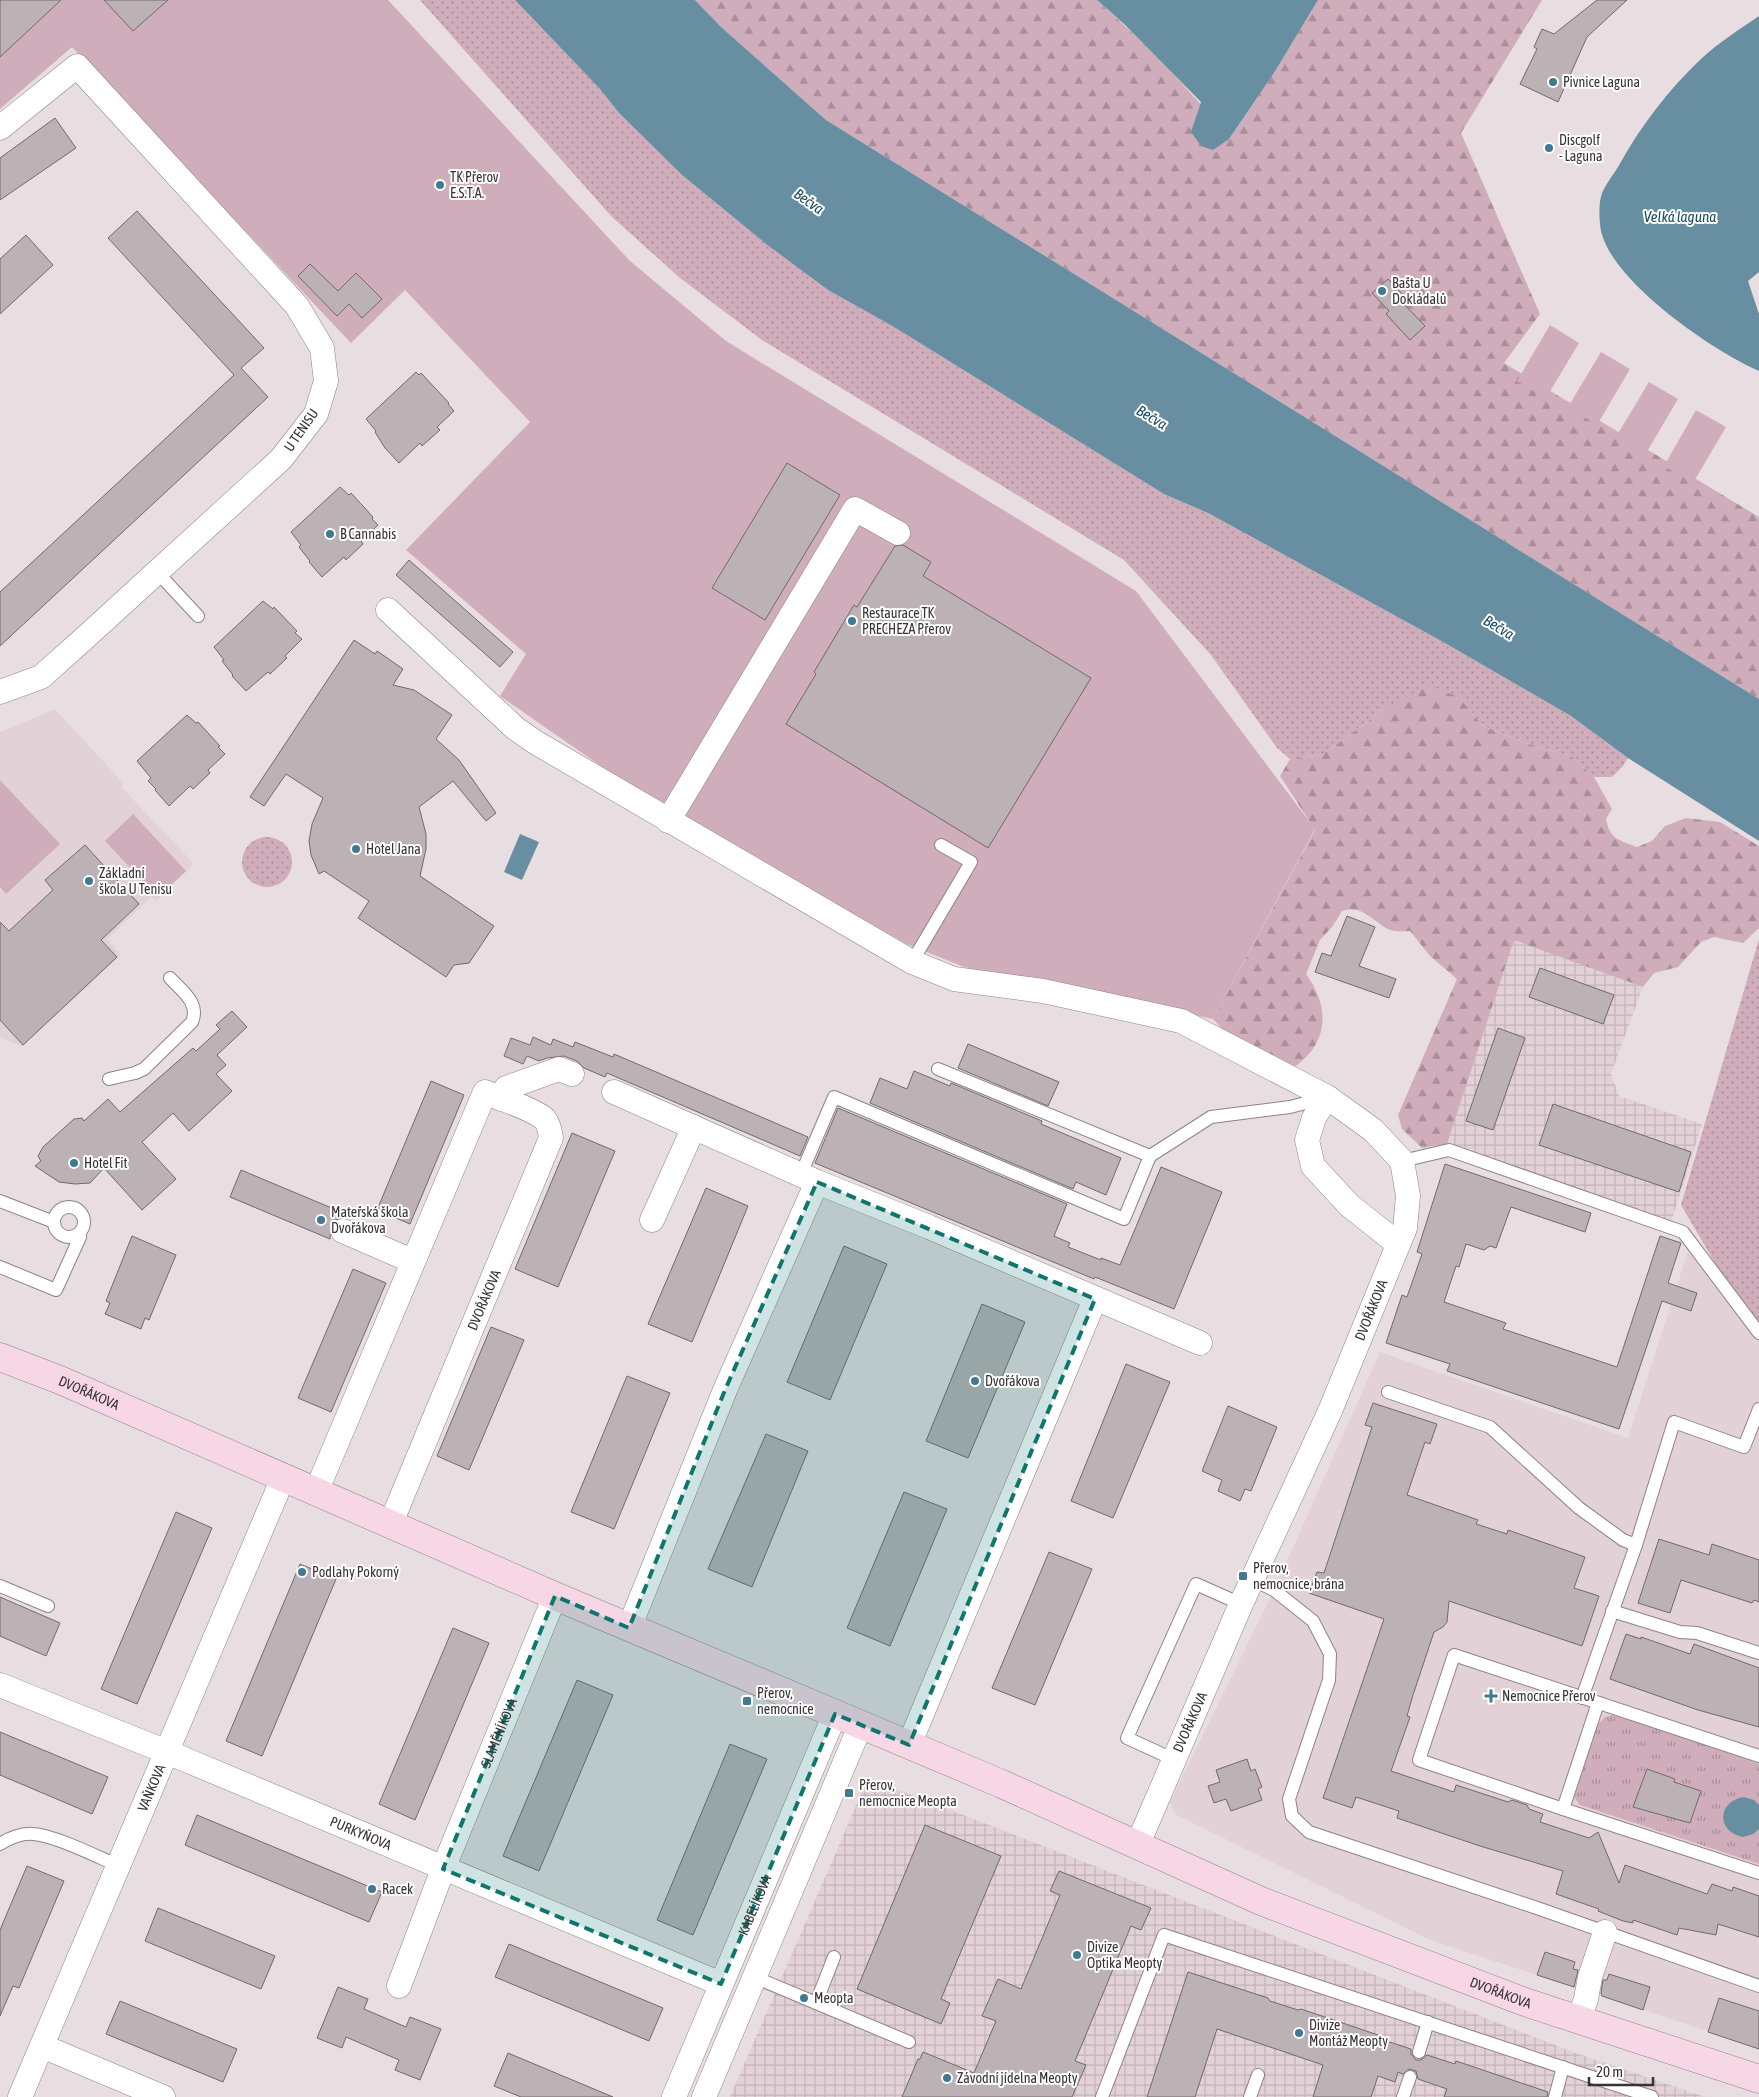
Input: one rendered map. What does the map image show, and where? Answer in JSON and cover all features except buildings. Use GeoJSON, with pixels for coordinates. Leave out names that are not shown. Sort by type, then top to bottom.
{"type":"FeatureCollection","features":[{"type":"Feature","properties":{"kind":"main road","name":"DVOŘÁKOVA"},"geometry":{"type":"LineString","coordinates":[[0,1357],[60,1380],[555,1596],[1002,1784],[1261,1902],[1522,2001],[1759,2079]]}},
{"type":"Feature","properties":{"kind":"street","name":"U TENISU"},"geometry":{"type":"LineString","coordinates":[[0,128],[77,66],[297,306],[322,348],[326,381],[316,414],[281,459],[158,573],[41,677],[0,692]]}},
{"type":"Feature","properties":{"kind":"street"},"geometry":{"type":"LineString","coordinates":[[668,821],[855,509],[898,534]]}},
{"type":"Feature","properties":{"kind":"street"},"geometry":{"type":"LineString","coordinates":[[388,610],[526,736],[668,821],[912,962],[954,979],[1043,991],[1181,1021],[1327,1097],[1373,1130],[1402,1161]]}},
{"type":"Feature","properties":{"kind":"street"},"geometry":{"type":"LineString","coordinates":[[501,1099],[506,1088],[559,1069],[572,1074]]}},
{"type":"Feature","properties":{"kind":"street","name":"DVOŘÁKOVA"},"geometry":{"type":"LineString","coordinates":[[316,1492],[485,1092],[544,1118],[550,1130],[551,1138],[390,1525]]}},
{"type":"Feature","properties":{"kind":"street"},"geometry":{"type":"LineString","coordinates":[[614,1092],[809,1178],[929,1227],[1200,1343]]}},
{"type":"Feature","properties":{"kind":"street"},"geometry":{"type":"LineString","coordinates":[[1327,1097],[1314,1118],[1307,1140],[1313,1166],[1349,1205],[1398,1244]]}},
{"type":"Feature","properties":{"kind":"street"},"geometry":{"type":"LineString","coordinates":[[652,1220],[694,1127]]}},
{"type":"Feature","properties":{"kind":"street","name":"DVOŘÁKOVA"},"geometry":{"type":"LineString","coordinates":[[1137,1846],[1241,1604],[1330,1412],[1405,1228],[1408,1196],[1402,1161]]}},
{"type":"Feature","properties":{"kind":"street"},"geometry":{"type":"LineString","coordinates":[[630,1628],[809,1178]]}},
{"type":"Feature","properties":{"kind":"street"},"geometry":{"type":"LineString","coordinates":[[343,1231],[412,1261]]}},
{"type":"Feature","properties":{"kind":"street"},"geometry":{"type":"LineString","coordinates":[[909,1745],[1096,1298]]}},
{"type":"Feature","properties":{"kind":"street","name":"VAŇKOVA"},"geometry":{"type":"LineString","coordinates":[[20,2097],[283,1478]]}},
{"type":"Feature","properties":{"kind":"street","name":"SLAMĚNÍKOVA"},"geometry":{"type":"LineString","coordinates":[[399,1986],[443,1869],[555,1596]]}},
{"type":"Feature","properties":{"kind":"street","name":"PURKYŇOVA"},"geometry":{"type":"LineString","coordinates":[[0,1685],[167,1752],[721,1984]]}},
{"type":"Feature","properties":{"kind":"street","name":"KABELÍKOVA"},"geometry":{"type":"LineString","coordinates":[[674,2097],[835,1714]]}},
{"type":"Feature","properties":{"kind":"street","name":"KABELÍKOVA"},"geometry":{"type":"LineString","coordinates":[[704,2097],[861,1724]]}},
{"type":"Feature","properties":{"kind":"street"},"geometry":{"type":"LineString","coordinates":[[1579,2019],[1605,1932]]}},
{"type":"Feature","properties":{"kind":"street"},"geometry":{"type":"LineString","coordinates":[[42,2046],[163,2097]]}},
{"type":"Feature","properties":{"kind":"lane"},"geometry":{"type":"LineString","coordinates":[[158,573],[198,616]]}},
{"type":"Feature","properties":{"kind":"lane"},"geometry":{"type":"LineString","coordinates":[[912,962],[971,862],[941,845]]}},
{"type":"Feature","properties":{"kind":"lane"},"geometry":{"type":"LineString","coordinates":[[109,1079],[129,1075],[144,1069],[192,1022],[195,1015],[191,1001],[170,978]]}},
{"type":"Feature","properties":{"kind":"lane"},"geometry":{"type":"LineString","coordinates":[[938,1069],[1150,1156]]}},
{"type":"Feature","properties":{"kind":"lane"},"geometry":{"type":"LineString","coordinates":[[809,1178],[834,1097],[1124,1218],[1150,1156],[1211,1117],[1290,1107],[1327,1097]]}},
{"type":"Feature","properties":{"kind":"lane"},"geometry":{"type":"LineString","coordinates":[[1402,1161],[1450,1150],[1683,1232],[1754,1321],[1759,1333]]}},
{"type":"Feature","properties":{"kind":"lane"},"geometry":{"type":"LineString","coordinates":[[0,1201],[54,1222]]}},
{"type":"Feature","properties":{"kind":"lane"},"geometry":{"type":"LineString","coordinates":[[71,1208],[76,1209],[84,1221],[78,1234],[69,1237],[57,1231],[54,1222],[54,1217],[61,1210],[71,1208]]}},
{"type":"Feature","properties":{"kind":"lane"},"geometry":{"type":"LineString","coordinates":[[0,1267],[56,1290],[80,1237],[78,1234]]}},
{"type":"Feature","properties":{"kind":"lane"},"geometry":{"type":"LineString","coordinates":[[1388,1392],[1490,1427],[1579,1508],[1623,1540],[1636,1545]]}},
{"type":"Feature","properties":{"kind":"lane"},"geometry":{"type":"LineString","coordinates":[[1582,1698],[1636,1545],[1674,1422],[1744,1447],[1759,1409]]}},
{"type":"Feature","properties":{"kind":"lane"},"geometry":{"type":"LineString","coordinates":[[1253,1580],[1274,1590],[1313,1621],[1330,1654],[1329,1680],[1289,1799],[1292,1816],[1310,1832],[1538,1908],[1759,1986]]}},
{"type":"Feature","properties":{"kind":"lane"},"geometry":{"type":"LineString","coordinates":[[1173,1759],[1128,1738],[1196,1584],[1241,1604]]}},
{"type":"Feature","properties":{"kind":"lane"},"geometry":{"type":"LineString","coordinates":[[0,1586],[48,1606]]}},
{"type":"Feature","properties":{"kind":"lane"},"geometry":{"type":"LineString","coordinates":[[1612,1611],[1680,1632],[1697,1633],[1759,1651]]}},
{"type":"Feature","properties":{"kind":"lane"},"geometry":{"type":"LineString","coordinates":[[1759,1756],[1454,1655],[1419,1760],[1759,1873]]}},
{"type":"Feature","properties":{"kind":"lane"},"geometry":{"type":"LineString","coordinates":[[1563,1809],[1598,1703]]}},
{"type":"Feature","properties":{"kind":"lane"},"geometry":{"type":"LineString","coordinates":[[0,1844],[7,1839],[33,1834],[47,1837],[119,1866]]}},
{"type":"Feature","properties":{"kind":"lane"},"geometry":{"type":"LineString","coordinates":[[1102,2097],[1164,1935],[1652,2097]]}},
{"type":"Feature","properties":{"kind":"lane"},"geometry":{"type":"LineString","coordinates":[[816,2003],[834,1956]]}},
{"type":"Feature","properties":{"kind":"lane"},"geometry":{"type":"LineString","coordinates":[[754,1977],[909,2042]]}},
{"type":"Feature","properties":{"kind":"lane"},"geometry":{"type":"LineString","coordinates":[[1418,2052],[1428,2022]]}},
{"type":"Feature","properties":{"kind":"lane"},"geometry":{"type":"LineString","coordinates":[[1555,2097],[1563,2067]]}},
{"type":"Feature","properties":{"kind":"lane"},"geometry":{"type":"LineString","coordinates":[[1250,2097],[1258,2075]]}},
{"type":"Feature","properties":{"kind":"lane"},"geometry":{"type":"LineString","coordinates":[[1403,2097],[1410,2077]]}},
{"type":"Feature","properties":{"kind":"highlighted area"},"geometry":{"type":"Polygon","coordinates":[[[817,1182],[1095,1299],[909,1745],[835,1714],[721,1984],[443,1869],[555,1596],[629,1628],[725,1390],[817,1182]]]}},
{"type":"Feature","properties":{"kind":"shaded area","name":"Základní škola U Tenisu"},"geometry":{"type":"Polygon","coordinates":[[[55,709],[124,784],[121,787],[194,864],[156,901],[151,897],[107,939],[121,955],[22,1047],[0,1037],[0,732],[55,709]]]}},
{"type":"Feature","properties":{"kind":"shaded area"},"geometry":{"type":"Polygon","coordinates":[[[1514,939],[1643,987],[1611,1074],[1619,1096],[1702,1124],[1671,1223],[1447,1144],[1514,939]]]}},
{"type":"Feature","properties":{"kind":"shaded area","name":"Nemocnice Přerov"},"geometry":{"type":"Polygon","coordinates":[[[1688,1251],[1759,1338],[1759,2048],[1430,1940],[1175,1814],[1170,1802],[1274,1590],[1380,1352],[1628,1438],[1688,1251]]]}},
{"type":"Feature","properties":{"kind":"shaded area"},"geometry":{"type":"Polygon","coordinates":[[[868,1778],[1573,2052],[1705,2097],[730,2097],[868,1778]]]}},
{"type":"Feature","properties":{"kind":"green space"},"geometry":{"type":"Polygon","coordinates":[[[0,0],[388,0],[630,261],[726,341],[1136,591],[1315,829],[1213,1019],[964,967],[907,944],[650,800],[500,696],[526,654],[406,550],[530,422],[405,290],[351,343],[72,47],[0,109],[0,0]]]}},
{"type":"Feature","properties":{"kind":"green space"},"geometry":{"type":"Polygon","coordinates":[[[420,0],[515,0],[600,89],[619,113],[682,175],[766,244],[828,290],[894,327],[1164,494],[1208,513],[1445,643],[1571,716],[1628,758],[1623,766],[1612,777],[1594,777],[1572,757],[1526,743],[1483,726],[1459,697],[1389,706],[1322,755],[1290,759],[1277,748],[1211,655],[1124,560],[762,340],[680,278],[611,216],[420,0]]]}},
{"type":"Feature","properties":{"kind":"green space"},"geometry":{"type":"Polygon","coordinates":[[[695,0],[1097,0],[1166,66],[1229,139],[1274,73],[1318,0],[1542,0],[1461,133],[1540,314],[1504,363],[1759,517],[1759,699],[826,120],[721,27],[695,0]]]}},
{"type":"Feature","properties":{"kind":"green space"},"geometry":{"type":"Polygon","coordinates":[[[1550,325],[1579,343],[1546,398],[1517,381],[1550,325]]]}},
{"type":"Feature","properties":{"kind":"green space"},"geometry":{"type":"Polygon","coordinates":[[[1601,352],[1630,369],[1597,425],[1568,407],[1601,352]]]}},
{"type":"Feature","properties":{"kind":"green space"},"geometry":{"type":"Polygon","coordinates":[[[1649,382],[1678,399],[1645,455],[1616,437],[1649,382]]]}},
{"type":"Feature","properties":{"kind":"green space"},"geometry":{"type":"Polygon","coordinates":[[[1696,410],[1726,427],[1693,483],[1664,466],[1696,410]]]}},
{"type":"Feature","properties":{"kind":"green space"},"geometry":{"type":"Polygon","coordinates":[[[1429,686],[1459,697],[1483,726],[1526,743],[1572,757],[1594,777],[1612,809],[1606,819],[1610,831],[1620,840],[1637,847],[1652,841],[1665,826],[1686,818],[1720,822],[1759,846],[1759,928],[1743,943],[1714,937],[1701,942],[1678,967],[1654,973],[1643,987],[1514,940],[1447,1144],[1422,1148],[1402,1129],[1398,1115],[1457,979],[1430,956],[1410,931],[1390,930],[1368,915],[1356,910],[1342,911],[1332,927],[1320,940],[1306,974],[1314,986],[1319,999],[1322,1023],[1320,1035],[1315,1046],[1296,1066],[1273,1062],[1228,1035],[1213,1019],[1315,830],[1280,776],[1290,759],[1322,755],[1389,706],[1429,686]]]}},
{"type":"Feature","properties":{"kind":"green space"},"geometry":{"type":"Polygon","coordinates":[[[0,780],[60,844],[6,894],[0,887],[0,780]]]}},
{"type":"Feature","properties":{"kind":"green space"},"geometry":{"type":"Polygon","coordinates":[[[133,814],[186,871],[158,897],[105,841],[133,814]]]}},
{"type":"Feature","properties":{"kind":"green space"},"geometry":{"type":"Polygon","coordinates":[[[262,837],[272,837],[285,844],[292,857],[292,867],[285,880],[272,887],[262,887],[253,883],[246,876],[242,867],[242,857],[246,848],[253,841],[262,837]]]}},
{"type":"Feature","properties":{"kind":"green space"},"geometry":{"type":"Polygon","coordinates":[[[1759,939],[1759,1338],[1681,1205],[1759,939]]]}},
{"type":"Feature","properties":{"kind":"green space"},"geometry":{"type":"Polygon","coordinates":[[[1617,1714],[1759,1764],[1759,1864],[1580,1805],[1574,1797],[1598,1724],[1605,1717],[1617,1714]]]}},
{"type":"Feature","properties":{"kind":"water","name":"Bečva"},"geometry":{"type":"Polygon","coordinates":[[[515,0],[695,0],[721,27],[826,120],[1759,699],[1759,841],[1628,758],[1571,716],[1445,643],[1208,513],[1164,494],[894,327],[828,290],[766,244],[682,175],[619,113],[600,89],[515,0]]]}},
{"type":"Feature","properties":{"kind":"water"},"geometry":{"type":"Polygon","coordinates":[[[1097,0],[1318,0],[1274,73],[1229,139],[1213,150],[1201,146],[1191,132],[1201,102],[1124,24],[1097,0]]]}},
{"type":"Feature","properties":{"kind":"water","name":"Velká laguna"},"geometry":{"type":"Polygon","coordinates":[[[1759,16],[1759,272],[1748,281],[1759,314],[1759,371],[1715,347],[1663,309],[1639,288],[1619,266],[1606,244],[1599,212],[1601,196],[1605,186],[1666,96],[1708,53],[1759,16]]]}},
{"type":"Feature","properties":{"kind":"water"},"geometry":{"type":"Polygon","coordinates":[[[520,834],[539,842],[522,880],[504,872],[520,834]]]}},
{"type":"Feature","properties":{"kind":"water"},"geometry":{"type":"Polygon","coordinates":[[[1744,1797],[1754,1800],[1759,1805],[1759,1829],[1753,1834],[1743,1837],[1734,1834],[1728,1829],[1723,1817],[1729,1804],[1744,1797]]]}},
{"type":"Feature","properties":{"kind":"place","name":"Pivnice Laguna"},"geometry":{"type":"Point","coordinates":[1553,82]}},
{"type":"Feature","properties":{"kind":"place","name":"Discgolf - Laguna"},"geometry":{"type":"Point","coordinates":[1549,148]}},
{"type":"Feature","properties":{"kind":"place","name":"TK Přerov E.S.T.A."},"geometry":{"type":"Point","coordinates":[440,185]}},
{"type":"Feature","properties":{"kind":"place","name":"Bašta U Dokládalů"},"geometry":{"type":"Point","coordinates":[1382,291]}},
{"type":"Feature","properties":{"kind":"place","name":"B Cannabis"},"geometry":{"type":"Point","coordinates":[330,534]}},
{"type":"Feature","properties":{"kind":"place","name":"Restaurace TK PRECHEZA Přerov"},"geometry":{"type":"Point","coordinates":[852,621]}},
{"type":"Feature","properties":{"kind":"place","name":"Hotel Jana"},"geometry":{"type":"Point","coordinates":[356,849]}},
{"type":"Feature","properties":{"kind":"place","name":"Základní škola U Tenisu"},"geometry":{"type":"Point","coordinates":[89,881]}},
{"type":"Feature","properties":{"kind":"place","name":"Hotel Fit"},"geometry":{"type":"Point","coordinates":[74,1163]}},
{"type":"Feature","properties":{"kind":"place","name":"Mateřská škola Dvořákova"},"geometry":{"type":"Point","coordinates":[321,1220]}},
{"type":"Feature","properties":{"kind":"place","name":"Dvořákova"},"geometry":{"type":"Point","coordinates":[975,1381]}},
{"type":"Feature","properties":{"kind":"place","name":"Podlahy Pokorný"},"geometry":{"type":"Point","coordinates":[302,1572]}},
{"type":"Feature","properties":{"kind":"place","name":"Přerov, nemocnice, brána"},"geometry":{"type":"Point","coordinates":[1243,1576]}},
{"type":"Feature","properties":{"kind":"place","name":"Nemocnice Přerov"},"geometry":{"type":"Point","coordinates":[1491,1696]}},
{"type":"Feature","properties":{"kind":"place","name":"Přerov, nemocnice"},"geometry":{"type":"Point","coordinates":[747,1701]}},
{"type":"Feature","properties":{"kind":"place","name":"Přerov, nemocnice Meopta"},"geometry":{"type":"Point","coordinates":[849,1793]}},
{"type":"Feature","properties":{"kind":"place","name":"Racek"},"geometry":{"type":"Point","coordinates":[372,1889]}},
{"type":"Feature","properties":{"kind":"place","name":"Divize Optika Meopty"},"geometry":{"type":"Point","coordinates":[1077,1955]}},
{"type":"Feature","properties":{"kind":"place","name":"Meopta"},"geometry":{"type":"Point","coordinates":[804,1998]}},
{"type":"Feature","properties":{"kind":"place","name":"Divize Montáž Meopty"},"geometry":{"type":"Point","coordinates":[1299,2033]}},
{"type":"Feature","properties":{"kind":"place","name":"Závodní jídelna Meopty"},"geometry":{"type":"Point","coordinates":[947,2078]}}]}
